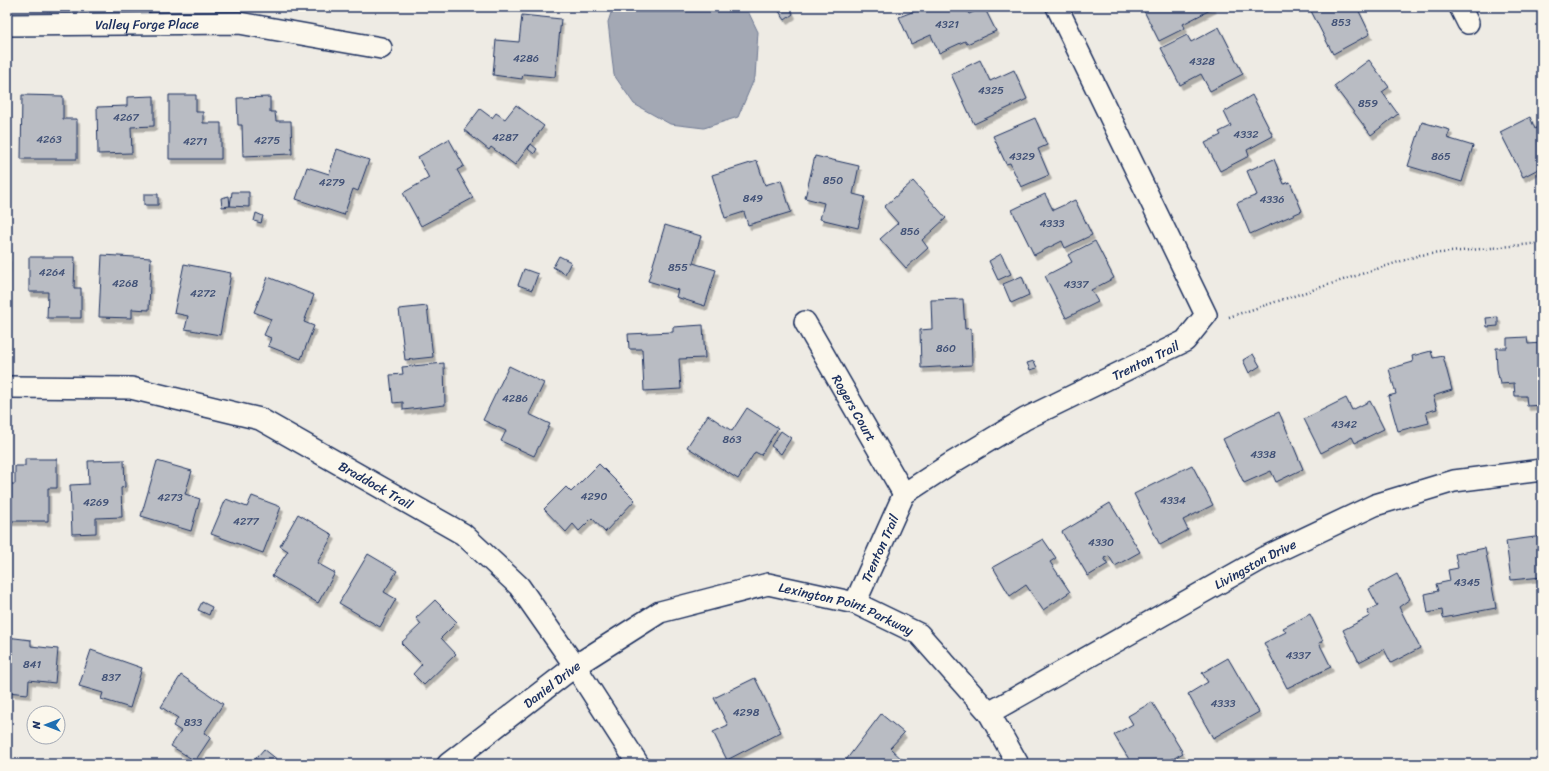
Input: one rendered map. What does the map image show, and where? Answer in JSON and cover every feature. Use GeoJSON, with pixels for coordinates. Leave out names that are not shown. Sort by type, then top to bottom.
{"type":"FeatureCollection","features":[{"type":"Feature","properties":{"kind":"street"},"geometry":{"type":"LineString","coordinates":[[1057,7],[1206,315]]}},
{"type":"Feature","properties":{"kind":"street","name":"Valley Forge Place"},"geometry":{"type":"LineString","coordinates":[[7,25],[239,15],[381,48]]}},
{"type":"Feature","properties":{"kind":"street","name":"Trenton Trail"},"geometry":{"type":"LineString","coordinates":[[855,603],[904,494],[950,464],[1025,419],[1185,341],[1206,315]]}},
{"type":"Feature","properties":{"kind":"street","name":"Rogers Court"},"geometry":{"type":"LineString","coordinates":[[805,322],[904,494]]}},
{"type":"Feature","properties":{"kind":"street","name":"Braddock Trail"},"geometry":{"type":"LineString","coordinates":[[7,387],[130,388],[260,419],[463,534],[519,586],[575,666],[638,764]]}},
{"type":"Feature","properties":{"kind":"street","name":"Livingston Drive"},"geometry":{"type":"LineString","coordinates":[[989,713],[1265,557],[1375,506],[1454,481],[1542,470]]}},
{"type":"Feature","properties":{"kind":"street","name":"Lexington Point Parkway"},"geometry":{"type":"LineString","coordinates":[[660,612],[768,584],[855,603],[919,634],[989,713],[1018,764]]}},
{"type":"Feature","properties":{"kind":"street","name":"Daniel Drive"},"geometry":{"type":"LineString","coordinates":[[448,764],[575,666],[660,612]]}},
{"type":"Feature","properties":{"kind":"path"},"geometry":{"type":"LineString","coordinates":[[1206,315],[1228,318],[1420,256],[1542,243]]}},
{"type":"Feature","properties":{"kind":"shaded area"},"geometry":{"type":"Polygon","coordinates":[[[613,7],[746,7],[758,32],[755,77],[738,117],[704,128],[670,124],[634,104],[614,75],[608,22],[613,7]]]}},
{"type":"Feature","properties":{"kind":"building"},"geometry":{"type":"Polygon","coordinates":[[[784,7],[790,7],[793,14],[785,20],[778,10],[784,7]]]}},
{"type":"Feature","properties":{"kind":"building"},"geometry":{"type":"Polygon","coordinates":[[[925,7],[955,7],[957,11],[965,7],[969,14],[984,7],[996,31],[967,44],[965,41],[939,53],[931,35],[911,44],[899,17],[925,7]]]}},
{"type":"Feature","properties":{"kind":"building"},"geometry":{"type":"Polygon","coordinates":[[[1142,7],[1214,8],[1183,24],[1185,28],[1159,41],[1142,7]]]}},
{"type":"Feature","properties":{"kind":"building"},"geometry":{"type":"Polygon","coordinates":[[[1309,7],[1349,7],[1351,10],[1357,7],[1370,34],[1333,54],[1309,7]]]}},
{"type":"Feature","properties":{"kind":"building"},"geometry":{"type":"Polygon","coordinates":[[[522,15],[561,19],[555,77],[523,74],[522,79],[493,75],[496,40],[519,42],[522,15]]]}},
{"type":"Feature","properties":{"kind":"building"},"geometry":{"type":"Polygon","coordinates":[[[1219,27],[1243,74],[1210,91],[1201,74],[1180,85],[1161,48],[1187,35],[1191,42],[1219,27]]]}},
{"type":"Feature","properties":{"kind":"building"},"geometry":{"type":"Polygon","coordinates":[[[980,60],[990,81],[1014,70],[1027,99],[974,124],[951,74],[980,60]]]}},
{"type":"Feature","properties":{"kind":"building"},"geometry":{"type":"Polygon","coordinates":[[[1369,60],[1389,87],[1382,92],[1398,114],[1371,135],[1334,86],[1369,60]]]}},
{"type":"Feature","properties":{"kind":"building"},"geometry":{"type":"Polygon","coordinates":[[[22,95],[63,96],[63,119],[77,119],[77,159],[21,159],[22,95]]]}},
{"type":"Feature","properties":{"kind":"building"},"geometry":{"type":"Polygon","coordinates":[[[169,95],[196,95],[196,112],[203,112],[203,123],[221,123],[221,159],[169,159],[169,95]]]}},
{"type":"Feature","properties":{"kind":"building"},"geometry":{"type":"Polygon","coordinates":[[[1252,95],[1273,136],[1247,150],[1249,156],[1220,171],[1205,143],[1221,135],[1219,132],[1231,126],[1224,112],[1252,95]]]}},
{"type":"Feature","properties":{"kind":"building"},"geometry":{"type":"Polygon","coordinates":[[[154,96],[154,126],[131,127],[132,153],[98,154],[97,107],[127,106],[127,97],[154,96]]]}},
{"type":"Feature","properties":{"kind":"building"},"geometry":{"type":"Polygon","coordinates":[[[270,97],[270,112],[275,112],[276,121],[291,121],[292,154],[243,156],[242,125],[238,125],[237,98],[270,97]]]}},
{"type":"Feature","properties":{"kind":"building"},"geometry":{"type":"Polygon","coordinates":[[[516,105],[544,126],[515,165],[491,147],[489,150],[464,130],[480,109],[492,118],[496,113],[505,119],[516,105]]]}},
{"type":"Feature","properties":{"kind":"building"},"geometry":{"type":"Polygon","coordinates":[[[1530,117],[1535,129],[1542,125],[1542,167],[1523,177],[1500,132],[1530,117]]]}},
{"type":"Feature","properties":{"kind":"building"},"geometry":{"type":"Polygon","coordinates":[[[1035,118],[1047,145],[1038,149],[1049,175],[1021,187],[1010,163],[1006,164],[993,136],[1035,118]]]}},
{"type":"Feature","properties":{"kind":"building"},"geometry":{"type":"Polygon","coordinates":[[[1422,122],[1450,130],[1447,138],[1473,146],[1462,182],[1408,166],[1422,122]]]}},
{"type":"Feature","properties":{"kind":"building"},"geometry":{"type":"Polygon","coordinates":[[[449,139],[464,166],[457,170],[473,198],[421,226],[403,193],[429,178],[418,157],[449,139]]]}},
{"type":"Feature","properties":{"kind":"building"},"geometry":{"type":"Polygon","coordinates":[[[531,144],[537,149],[534,154],[528,149],[531,144]]]}},
{"type":"Feature","properties":{"kind":"building"},"geometry":{"type":"Polygon","coordinates":[[[337,149],[369,160],[358,191],[353,189],[344,215],[296,199],[307,167],[329,174],[337,149]]]}},
{"type":"Feature","properties":{"kind":"building"},"geometry":{"type":"Polygon","coordinates":[[[815,156],[859,166],[853,194],[865,197],[858,228],[820,219],[824,203],[805,198],[815,156]]]}},
{"type":"Feature","properties":{"kind":"building"},"geometry":{"type":"Polygon","coordinates":[[[1274,159],[1284,184],[1290,182],[1302,211],[1250,234],[1237,203],[1257,195],[1247,171],[1274,159]]]}},
{"type":"Feature","properties":{"kind":"building"},"geometry":{"type":"Polygon","coordinates":[[[757,161],[765,185],[781,180],[791,212],[748,225],[744,212],[725,218],[712,175],[757,161]]]}},
{"type":"Feature","properties":{"kind":"building"},"geometry":{"type":"Polygon","coordinates":[[[913,181],[946,218],[922,240],[928,248],[906,268],[880,239],[898,223],[884,207],[913,181]]]}},
{"type":"Feature","properties":{"kind":"building"},"geometry":{"type":"Polygon","coordinates":[[[8,185],[8,201],[7,201],[8,185]]]}},
{"type":"Feature","properties":{"kind":"building"},"geometry":{"type":"Polygon","coordinates":[[[232,192],[249,192],[249,207],[230,206],[232,192]]]}},
{"type":"Feature","properties":{"kind":"building"},"geometry":{"type":"Polygon","coordinates":[[[144,194],[158,194],[158,205],[144,205],[144,194]]]}},
{"type":"Feature","properties":{"kind":"building"},"geometry":{"type":"Polygon","coordinates":[[[1045,194],[1053,210],[1075,200],[1092,235],[1065,248],[1062,241],[1034,255],[1012,210],[1045,194]]]}},
{"type":"Feature","properties":{"kind":"building"},"geometry":{"type":"Polygon","coordinates":[[[229,196],[230,206],[222,207],[221,198],[229,196]]]}},
{"type":"Feature","properties":{"kind":"building"},"geometry":{"type":"Polygon","coordinates":[[[256,213],[263,216],[261,223],[254,221],[256,213]]]}},
{"type":"Feature","properties":{"kind":"building"},"geometry":{"type":"Polygon","coordinates":[[[665,225],[701,236],[693,263],[716,270],[705,306],[676,297],[678,290],[648,281],[665,225]]]}},
{"type":"Feature","properties":{"kind":"building"},"geometry":{"type":"Polygon","coordinates":[[[1095,241],[1114,278],[1091,290],[1098,302],[1066,318],[1045,276],[1072,262],[1068,255],[1095,241]]]}},
{"type":"Feature","properties":{"kind":"building"},"geometry":{"type":"Polygon","coordinates":[[[1001,254],[1011,274],[998,280],[989,261],[1001,254]]]}},
{"type":"Feature","properties":{"kind":"building"},"geometry":{"type":"Polygon","coordinates":[[[102,255],[151,258],[149,310],[132,309],[132,318],[99,317],[102,255]]]}},
{"type":"Feature","properties":{"kind":"building"},"geometry":{"type":"Polygon","coordinates":[[[559,256],[571,262],[565,274],[553,267],[559,256]]]}},
{"type":"Feature","properties":{"kind":"building"},"geometry":{"type":"Polygon","coordinates":[[[7,257],[8,257],[7,299],[7,257]]]}},
{"type":"Feature","properties":{"kind":"building"},"geometry":{"type":"Polygon","coordinates":[[[29,257],[75,257],[74,288],[81,288],[81,318],[47,318],[48,292],[29,292],[29,257]]]}},
{"type":"Feature","properties":{"kind":"building"},"geometry":{"type":"Polygon","coordinates":[[[184,264],[231,273],[220,335],[185,329],[188,316],[174,313],[184,264]]]}},
{"type":"Feature","properties":{"kind":"building"},"geometry":{"type":"Polygon","coordinates":[[[524,269],[538,274],[532,290],[518,285],[524,269]]]}},
{"type":"Feature","properties":{"kind":"building"},"geometry":{"type":"Polygon","coordinates":[[[1022,276],[1029,295],[1011,303],[1003,284],[1022,276]]]}},
{"type":"Feature","properties":{"kind":"building"},"geometry":{"type":"Polygon","coordinates":[[[268,277],[314,295],[304,322],[314,326],[301,359],[268,346],[271,338],[264,335],[271,319],[254,312],[268,277]]]}},
{"type":"Feature","properties":{"kind":"building"},"geometry":{"type":"Polygon","coordinates":[[[963,299],[965,329],[971,328],[972,365],[921,368],[920,330],[932,329],[931,300],[963,299]]]}},
{"type":"Feature","properties":{"kind":"building"},"geometry":{"type":"Polygon","coordinates":[[[427,306],[433,357],[405,360],[399,309],[427,306]]]}},
{"type":"Feature","properties":{"kind":"building"},"geometry":{"type":"Polygon","coordinates":[[[1498,317],[1498,326],[1487,327],[1486,318],[1498,317]]]}},
{"type":"Feature","properties":{"kind":"building"},"geometry":{"type":"Polygon","coordinates":[[[703,325],[705,358],[679,359],[681,389],[644,391],[642,349],[629,349],[628,334],[673,332],[673,327],[703,325]]]}},
{"type":"Feature","properties":{"kind":"building"},"geometry":{"type":"Polygon","coordinates":[[[1527,337],[1528,344],[1542,343],[1542,405],[1527,406],[1526,396],[1515,396],[1514,383],[1500,384],[1497,369],[1496,348],[1507,348],[1507,338],[1527,337]]]}},
{"type":"Feature","properties":{"kind":"building"},"geometry":{"type":"Polygon","coordinates":[[[1431,351],[1433,358],[1443,356],[1452,390],[1433,396],[1437,409],[1426,412],[1429,423],[1398,431],[1388,396],[1396,394],[1389,369],[1413,362],[1412,356],[1431,351]]]}},
{"type":"Feature","properties":{"kind":"building"},"geometry":{"type":"Polygon","coordinates":[[[1253,354],[1260,366],[1249,373],[1243,360],[1253,354]]]}},
{"type":"Feature","properties":{"kind":"building"},"geometry":{"type":"Polygon","coordinates":[[[1034,361],[1037,368],[1030,370],[1027,363],[1034,361]]]}},
{"type":"Feature","properties":{"kind":"building"},"geometry":{"type":"Polygon","coordinates":[[[444,363],[445,405],[403,410],[403,402],[393,403],[390,375],[403,374],[402,367],[444,363]]]}},
{"type":"Feature","properties":{"kind":"building"},"geometry":{"type":"Polygon","coordinates":[[[509,366],[544,383],[529,414],[550,424],[534,456],[501,441],[506,431],[483,420],[509,366]]]}},
{"type":"Feature","properties":{"kind":"building"},"geometry":{"type":"Polygon","coordinates":[[[1346,398],[1352,410],[1370,401],[1384,429],[1355,443],[1352,437],[1321,453],[1304,419],[1346,398]]]}},
{"type":"Feature","properties":{"kind":"building"},"geometry":{"type":"Polygon","coordinates":[[[747,408],[778,428],[761,455],[755,452],[738,479],[687,447],[708,415],[732,431],[747,408]]]}},
{"type":"Feature","properties":{"kind":"building"},"geometry":{"type":"Polygon","coordinates":[[[1279,412],[1303,469],[1276,482],[1271,471],[1244,483],[1223,439],[1279,412]]]}},
{"type":"Feature","properties":{"kind":"building"},"geometry":{"type":"Polygon","coordinates":[[[781,431],[791,438],[781,454],[771,446],[781,431]]]}},
{"type":"Feature","properties":{"kind":"building"},"geometry":{"type":"Polygon","coordinates":[[[25,459],[57,459],[57,488],[48,488],[48,521],[7,521],[7,484],[15,484],[15,466],[25,466],[25,459]]]}},
{"type":"Feature","properties":{"kind":"building"},"geometry":{"type":"Polygon","coordinates":[[[124,460],[125,487],[121,488],[122,517],[96,518],[96,533],[72,534],[70,485],[89,484],[88,461],[124,460]]]}},
{"type":"Feature","properties":{"kind":"building"},"geometry":{"type":"Polygon","coordinates":[[[157,461],[192,471],[185,494],[200,499],[191,531],[141,516],[157,461]]]}},
{"type":"Feature","properties":{"kind":"building"},"geometry":{"type":"Polygon","coordinates":[[[599,464],[635,500],[605,532],[592,518],[579,531],[573,524],[566,532],[544,509],[566,487],[571,492],[599,464]]]}},
{"type":"Feature","properties":{"kind":"building"},"geometry":{"type":"Polygon","coordinates":[[[1192,465],[1213,505],[1183,520],[1188,530],[1160,545],[1134,494],[1192,465]]]}},
{"type":"Feature","properties":{"kind":"building"},"geometry":{"type":"Polygon","coordinates":[[[252,496],[281,507],[263,553],[211,534],[226,499],[247,507],[252,496]]]}},
{"type":"Feature","properties":{"kind":"building"},"geometry":{"type":"Polygon","coordinates":[[[1110,503],[1140,552],[1115,566],[1109,556],[1104,558],[1108,564],[1088,576],[1062,532],[1110,503]]]}},
{"type":"Feature","properties":{"kind":"building"},"geometry":{"type":"Polygon","coordinates":[[[298,514],[333,535],[317,563],[335,573],[318,603],[272,576],[288,551],[280,546],[298,514]]]}},
{"type":"Feature","properties":{"kind":"building"},"geometry":{"type":"Polygon","coordinates":[[[1542,536],[1542,577],[1511,580],[1506,541],[1542,536]]]}},
{"type":"Feature","properties":{"kind":"building"},"geometry":{"type":"Polygon","coordinates":[[[1043,539],[1056,558],[1050,562],[1070,592],[1043,610],[1026,585],[1010,596],[993,567],[1043,539]]]}},
{"type":"Feature","properties":{"kind":"building"},"geometry":{"type":"Polygon","coordinates":[[[1485,548],[1496,608],[1443,618],[1442,610],[1428,613],[1425,594],[1438,591],[1436,584],[1450,581],[1448,570],[1458,568],[1455,554],[1485,548]]]}},
{"type":"Feature","properties":{"kind":"building"},"geometry":{"type":"Polygon","coordinates":[[[368,554],[397,571],[384,592],[396,599],[380,627],[339,603],[368,554]]]}},
{"type":"Feature","properties":{"kind":"building"},"geometry":{"type":"Polygon","coordinates":[[[1397,574],[1410,599],[1399,607],[1420,648],[1391,663],[1384,649],[1359,662],[1343,630],[1370,616],[1367,611],[1378,606],[1369,589],[1397,574]]]}},
{"type":"Feature","properties":{"kind":"building"},"geometry":{"type":"Polygon","coordinates":[[[435,600],[457,622],[441,638],[456,654],[424,685],[413,674],[422,664],[401,643],[421,624],[416,618],[435,600]]]}},
{"type":"Feature","properties":{"kind":"building"},"geometry":{"type":"Polygon","coordinates":[[[202,602],[212,607],[209,615],[198,610],[202,602]]]}},
{"type":"Feature","properties":{"kind":"building"},"geometry":{"type":"Polygon","coordinates":[[[1310,614],[1323,641],[1319,643],[1331,667],[1287,688],[1264,643],[1286,632],[1283,628],[1310,614]]]}},
{"type":"Feature","properties":{"kind":"building"},"geometry":{"type":"Polygon","coordinates":[[[7,637],[31,640],[31,646],[58,649],[55,683],[29,680],[28,694],[7,692],[7,637]]]}},
{"type":"Feature","properties":{"kind":"building"},"geometry":{"type":"Polygon","coordinates":[[[91,650],[142,668],[130,708],[101,699],[103,693],[79,686],[91,650]]]}},
{"type":"Feature","properties":{"kind":"building"},"geometry":{"type":"Polygon","coordinates":[[[1228,658],[1259,712],[1213,738],[1188,694],[1208,682],[1202,673],[1228,658]]]}},
{"type":"Feature","properties":{"kind":"building"},"geometry":{"type":"Polygon","coordinates":[[[181,675],[223,704],[204,733],[211,737],[195,761],[171,746],[181,731],[173,726],[178,718],[161,707],[181,675]]]}},
{"type":"Feature","properties":{"kind":"building"},"geometry":{"type":"Polygon","coordinates":[[[755,678],[781,732],[727,760],[713,732],[728,725],[714,698],[755,678]]]}},
{"type":"Feature","properties":{"kind":"building"},"geometry":{"type":"Polygon","coordinates":[[[1152,702],[1183,753],[1164,764],[1132,764],[1114,735],[1133,724],[1128,716],[1152,702]]]}},
{"type":"Feature","properties":{"kind":"building"},"geometry":{"type":"Polygon","coordinates":[[[881,714],[904,733],[890,748],[907,764],[851,764],[846,760],[881,714]]]}},
{"type":"Feature","properties":{"kind":"building"},"geometry":{"type":"Polygon","coordinates":[[[264,749],[283,764],[251,764],[264,749]]]}}]}
